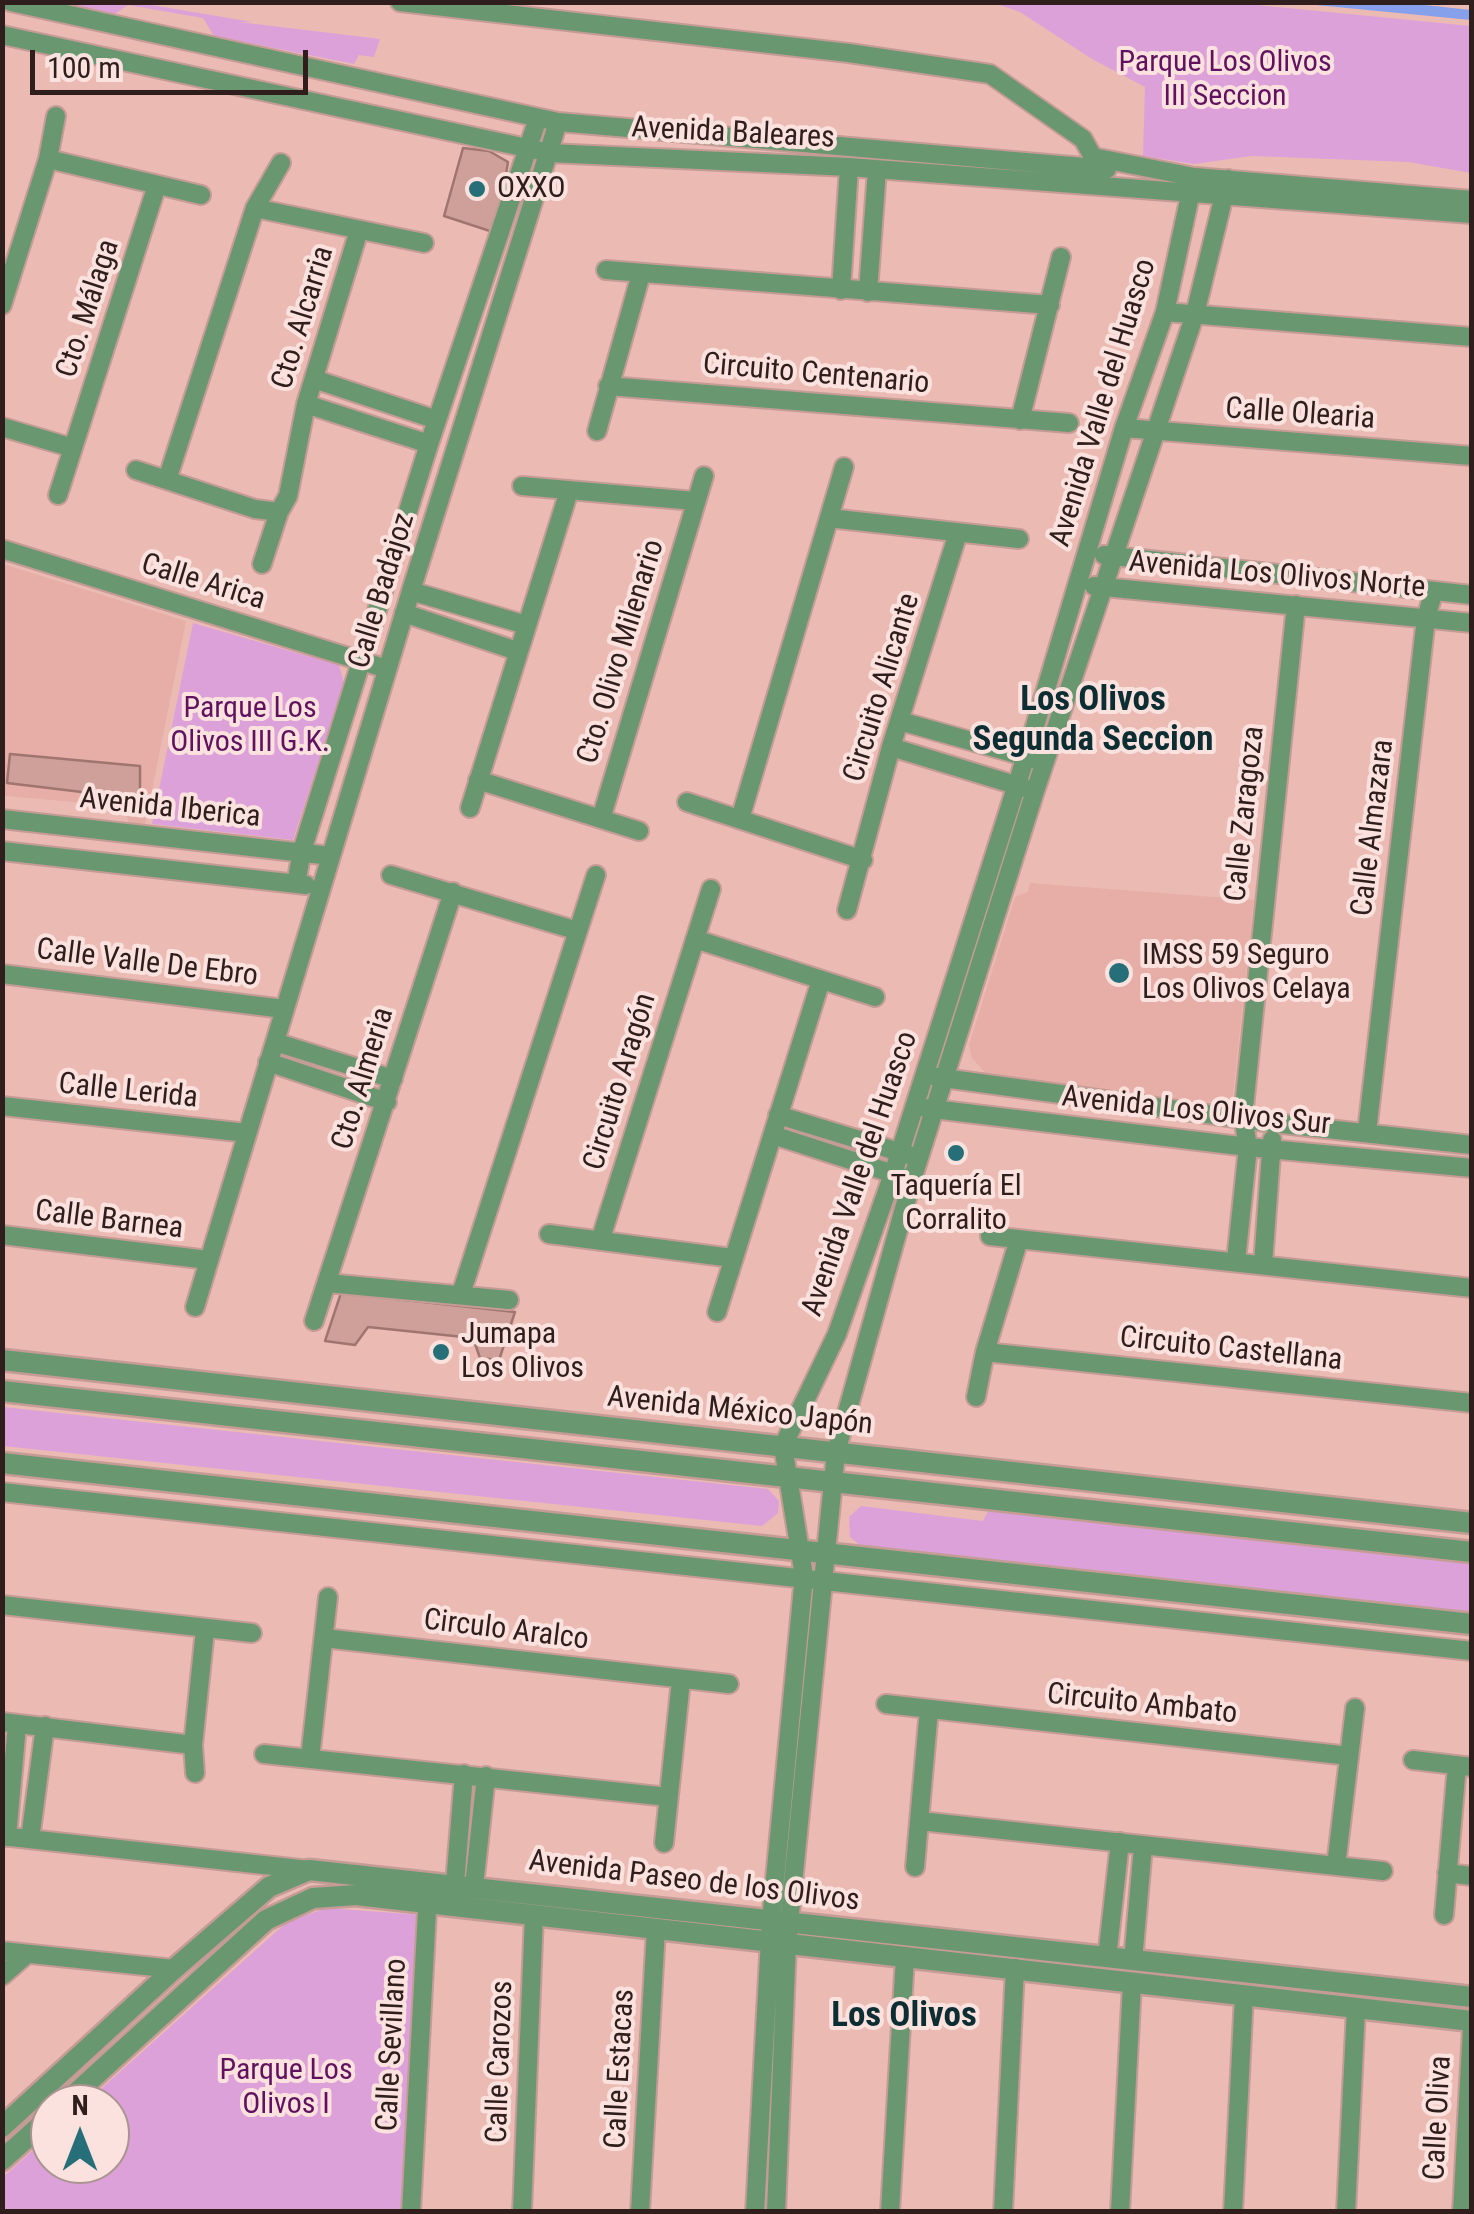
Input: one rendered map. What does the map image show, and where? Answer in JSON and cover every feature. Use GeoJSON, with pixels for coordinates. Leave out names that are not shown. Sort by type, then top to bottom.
{"type":"FeatureCollection","features":[{"type":"Feature","properties":{"kind":"street","name":"Avenida Baleares"},"geometry":{"type":"LineString","coordinates":[[11,2],[558,122],[1193,186]]}},
{"type":"Feature","properties":{"kind":"street"},"geometry":{"type":"LineString","coordinates":[[400,2],[850,53],[990,74],[1082,139],[1093,157],[1193,186]]}},
{"type":"Feature","properties":{"kind":"street","name":"Avenida Baleares"},"geometry":{"type":"LineString","coordinates":[[2,36],[550,152],[1472,200]]}},
{"type":"Feature","properties":{"kind":"street"},"geometry":{"type":"LineString","coordinates":[[2,305],[7,278],[48,159],[56,116]]}},
{"type":"Feature","properties":{"kind":"street","name":"Calle Badajoz"},"geometry":{"type":"LineString","coordinates":[[296,884],[302,850],[429,444],[538,118]]}},
{"type":"Feature","properties":{"kind":"street","name":"Calle Badajoz"},"geometry":{"type":"LineString","coordinates":[[194,1307],[404,612],[558,122]]}},
{"type":"Feature","properties":{"kind":"street"},"geometry":{"type":"LineString","coordinates":[[48,159],[200,195]]}},
{"type":"Feature","properties":{"kind":"street"},"geometry":{"type":"LineString","coordinates":[[167,480],[256,208],[281,163]]}},
{"type":"Feature","properties":{"kind":"street"},"geometry":{"type":"LineString","coordinates":[[841,290],[849,167]]}},
{"type":"Feature","properties":{"kind":"street"},"geometry":{"type":"LineString","coordinates":[[868,292],[877,170]]}},
{"type":"Feature","properties":{"kind":"street","name":"Cto. Málaga"},"geometry":{"type":"LineString","coordinates":[[58,495],[157,186]]}},
{"type":"Feature","properties":{"kind":"street","name":"Avenida Valle del Huasco"},"geometry":{"type":"LineString","coordinates":[[755,2212],[813,1577],[827,1555],[836,1452],[912,1180],[1035,791],[1035,759],[1078,584],[1124,428],[1165,312],[1193,186]]}},
{"type":"Feature","properties":{"kind":"street","name":"Avenida Baleares"},"geometry":{"type":"LineString","coordinates":[[1226,187],[1472,214]]}},
{"type":"Feature","properties":{"kind":"street","name":"Avenida Valle del Huasco"},"geometry":{"type":"LineString","coordinates":[[813,1577],[800,1552],[783,1446],[837,1334],[893,1174],[1014,785],[1035,759],[1102,587],[1194,314],[1226,187]]}},
{"type":"Feature","properties":{"kind":"street","name":"Cto. Alcarria"},"geometry":{"type":"LineString","coordinates":[[256,208],[359,230],[306,404],[288,496],[278,512],[262,564]]}},
{"type":"Feature","properties":{"kind":"street"},"geometry":{"type":"LineString","coordinates":[[359,230],[424,243]]}},
{"type":"Feature","properties":{"kind":"street"},"geometry":{"type":"LineString","coordinates":[[1020,420],[1061,257]]}},
{"type":"Feature","properties":{"kind":"street"},"geometry":{"type":"LineString","coordinates":[[488,270],[510,276]]}},
{"type":"Feature","properties":{"kind":"street"},"geometry":{"type":"LineString","coordinates":[[606,270],[1050,305]]}},
{"type":"Feature","properties":{"kind":"street"},"geometry":{"type":"LineString","coordinates":[[597,431],[642,274]]}},
{"type":"Feature","properties":{"kind":"street"},"geometry":{"type":"LineString","coordinates":[[1165,312],[1472,337]]}},
{"type":"Feature","properties":{"kind":"street"},"geometry":{"type":"LineString","coordinates":[[314,380],[437,420]]}},
{"type":"Feature","properties":{"kind":"street","name":"Circuito Centenario"},"geometry":{"type":"LineString","coordinates":[[608,386],[1069,423]]}},
{"type":"Feature","properties":{"kind":"street"},"geometry":{"type":"LineString","coordinates":[[306,404],[429,444]]}},
{"type":"Feature","properties":{"kind":"street"},"geometry":{"type":"LineString","coordinates":[[2,427],[73,448]]}},
{"type":"Feature","properties":{"kind":"street","name":"Calle Olearia"},"geometry":{"type":"LineString","coordinates":[[1124,428],[1472,456]]}},
{"type":"Feature","properties":{"kind":"street"},"geometry":{"type":"LineString","coordinates":[[740,819],[844,467]]}},
{"type":"Feature","properties":{"kind":"street"},"geometry":{"type":"LineString","coordinates":[[136,470],[255,509],[278,512]]}},
{"type":"Feature","properties":{"kind":"street","name":"Cto. Olivo Milenario"},"geometry":{"type":"LineString","coordinates":[[601,819],[704,476]]}},
{"type":"Feature","properties":{"kind":"street","name":"Cto. Olivo Milenario"},"geometry":{"type":"LineString","coordinates":[[522,486],[695,502]]}},
{"type":"Feature","properties":{"kind":"street"},"geometry":{"type":"LineString","coordinates":[[470,808],[569,491]]}},
{"type":"Feature","properties":{"kind":"street"},"geometry":{"type":"LineString","coordinates":[[830,518],[1018,539]]}},
{"type":"Feature","properties":{"kind":"street","name":"Circuito Alicante"},"geometry":{"type":"LineString","coordinates":[[847,910],[958,534]]}},
{"type":"Feature","properties":{"kind":"street","name":"Calle Arica"},"geometry":{"type":"LineString","coordinates":[[2,549],[387,669]]}},
{"type":"Feature","properties":{"kind":"street","name":"Avenida Los Olivos Norte"},"geometry":{"type":"LineString","coordinates":[[1088,553],[1472,595]]}},
{"type":"Feature","properties":{"kind":"street","name":"Avenida Los Olivos Norte"},"geometry":{"type":"LineString","coordinates":[[1078,584],[1472,623]]}},
{"type":"Feature","properties":{"kind":"street"},"geometry":{"type":"LineString","coordinates":[[411,591],[526,624]]}},
{"type":"Feature","properties":{"kind":"street","name":"Calle Almazara"},"geometry":{"type":"LineString","coordinates":[[1366,1132],[1426,618],[1434,591]]}},
{"type":"Feature","properties":{"kind":"street","name":"Calle Zaragoza"},"geometry":{"type":"LineString","coordinates":[[1248,1147],[1243,1117],[1296,605]]}},
{"type":"Feature","properties":{"kind":"street"},"geometry":{"type":"LineString","coordinates":[[404,612],[517,651]]}},
{"type":"Feature","properties":{"kind":"street"},"geometry":{"type":"LineString","coordinates":[[900,721],[1035,759]]}},
{"type":"Feature","properties":{"kind":"street"},"geometry":{"type":"LineString","coordinates":[[892,747],[1035,791]]}},
{"type":"Feature","properties":{"kind":"street"},"geometry":{"type":"LineString","coordinates":[[478,780],[640,831]]}},
{"type":"Feature","properties":{"kind":"street"},"geometry":{"type":"LineString","coordinates":[[687,802],[863,860]]}},
{"type":"Feature","properties":{"kind":"street","name":"Avenida Iberica"},"geometry":{"type":"LineString","coordinates":[[2,819],[330,856]]}},
{"type":"Feature","properties":{"kind":"street"},"geometry":{"type":"LineString","coordinates":[[63,858],[68,826]]}},
{"type":"Feature","properties":{"kind":"street","name":"Avenida Iberica"},"geometry":{"type":"LineString","coordinates":[[2,851],[322,886]]}},
{"type":"Feature","properties":{"kind":"street"},"geometry":{"type":"LineString","coordinates":[[390,874],[578,931]]}},
{"type":"Feature","properties":{"kind":"street"},"geometry":{"type":"LineString","coordinates":[[461,1294],[596,875]]}},
{"type":"Feature","properties":{"kind":"street","name":"Circuito Aragón"},"geometry":{"type":"LineString","coordinates":[[600,1241],[711,890]]}},
{"type":"Feature","properties":{"kind":"street","name":"Cto. Almeria"},"geometry":{"type":"LineString","coordinates":[[314,1321],[453,892]]}},
{"type":"Feature","properties":{"kind":"street"},"geometry":{"type":"LineString","coordinates":[[695,939],[875,998]]}},
{"type":"Feature","properties":{"kind":"street","name":"Calle Valle De Ebro"},"geometry":{"type":"LineString","coordinates":[[2,974],[284,1009]]}},
{"type":"Feature","properties":{"kind":"street"},"geometry":{"type":"LineString","coordinates":[[718,1312],[821,980]]}},
{"type":"Feature","properties":{"kind":"street"},"geometry":{"type":"LineString","coordinates":[[274,1042],[393,1080]]}},
{"type":"Feature","properties":{"kind":"street"},"geometry":{"type":"LineString","coordinates":[[268,1062],[388,1102]]}},
{"type":"Feature","properties":{"kind":"street","name":"Avenida Los Olivos Sur"},"geometry":{"type":"LineString","coordinates":[[925,1074],[946,1080],[1272,1122],[1472,1144]]}},
{"type":"Feature","properties":{"kind":"street","name":"Avenida Los Olivos Sur"},"geometry":{"type":"LineString","coordinates":[[915,1105],[1248,1147],[1472,1168]]}},
{"type":"Feature","properties":{"kind":"street","name":"Calle Lerida"},"geometry":{"type":"LineString","coordinates":[[2,1106],[247,1133]]}},
{"type":"Feature","properties":{"kind":"street"},"geometry":{"type":"LineString","coordinates":[[778,1116],[919,1158]]}},
{"type":"Feature","properties":{"kind":"street"},"geometry":{"type":"LineString","coordinates":[[1263,1264],[1272,1122]]}},
{"type":"Feature","properties":{"kind":"street"},"geometry":{"type":"LineString","coordinates":[[772,1134],[912,1180]]}},
{"type":"Feature","properties":{"kind":"street"},"geometry":{"type":"LineString","coordinates":[[1236,1261],[1248,1147]]}},
{"type":"Feature","properties":{"kind":"street"},"geometry":{"type":"LineString","coordinates":[[549,1234],[732,1258]]}},
{"type":"Feature","properties":{"kind":"street","name":"Calle Barnea"},"geometry":{"type":"LineString","coordinates":[[2,1235],[208,1260]]}},
{"type":"Feature","properties":{"kind":"street"},"geometry":{"type":"LineString","coordinates":[[990,1236],[1472,1288]]}},
{"type":"Feature","properties":{"kind":"street"},"geometry":{"type":"LineString","coordinates":[[976,1397],[985,1352],[1019,1239]]}},
{"type":"Feature","properties":{"kind":"street"},"geometry":{"type":"LineString","coordinates":[[327,1283],[509,1300]]}},
{"type":"Feature","properties":{"kind":"street","name":"Circuito Castellana"},"geometry":{"type":"LineString","coordinates":[[985,1352],[1472,1403]]}},
{"type":"Feature","properties":{"kind":"street","name":"Avenida México Japón"},"geometry":{"type":"LineString","coordinates":[[2,1360],[1472,1523]]}},
{"type":"Feature","properties":{"kind":"street"},"geometry":{"type":"LineString","coordinates":[[208,1413],[211,1383]]}},
{"type":"Feature","properties":{"kind":"street","name":"Avenida México Japón"},"geometry":{"type":"LineString","coordinates":[[2,1391],[1472,1552]]}},
{"type":"Feature","properties":{"kind":"street"},"geometry":{"type":"LineString","coordinates":[[499,1446],[503,1415]]}},
{"type":"Feature","properties":{"kind":"street"},"geometry":{"type":"LineString","coordinates":[[2,1462],[1472,1624]]}},
{"type":"Feature","properties":{"kind":"street"},"geometry":{"type":"LineString","coordinates":[[2,1492],[1472,1651]]}},
{"type":"Feature","properties":{"kind":"street"},"geometry":{"type":"LineString","coordinates":[[310,1758],[328,1597]]}},
{"type":"Feature","properties":{"kind":"street"},"geometry":{"type":"LineString","coordinates":[[2,1605],[252,1633]]}},
{"type":"Feature","properties":{"kind":"street"},"geometry":{"type":"LineString","coordinates":[[196,1773],[193,1744],[205,1630]]}},
{"type":"Feature","properties":{"kind":"street","name":"Circulo Aralco"},"geometry":{"type":"LineString","coordinates":[[324,1638],[729,1684]]}},
{"type":"Feature","properties":{"kind":"street"},"geometry":{"type":"LineString","coordinates":[[664,1843],[682,1680]]}},
{"type":"Feature","properties":{"kind":"street","name":"Circuito Ambato"},"geometry":{"type":"LineString","coordinates":[[886,1704],[1349,1756]]}},
{"type":"Feature","properties":{"kind":"street"},"geometry":{"type":"LineString","coordinates":[[1336,1866],[1355,1708]]}},
{"type":"Feature","properties":{"kind":"street"},"geometry":{"type":"LineString","coordinates":[[915,1868],[929,1709]]}},
{"type":"Feature","properties":{"kind":"street"},"geometry":{"type":"LineString","coordinates":[[193,1744],[10,1723],[4,1836],[309,1870]]}},
{"type":"Feature","properties":{"kind":"street"},"geometry":{"type":"LineString","coordinates":[[30,1839],[45,1726]]}},
{"type":"Feature","properties":{"kind":"street"},"geometry":{"type":"LineString","coordinates":[[264,1754],[668,1796]]}},
{"type":"Feature","properties":{"kind":"street"},"geometry":{"type":"LineString","coordinates":[[1413,1760],[1464,1766],[1444,1916]]}},
{"type":"Feature","properties":{"kind":"street"},"geometry":{"type":"LineString","coordinates":[[464,1774],[464,1885]]}},
{"type":"Feature","properties":{"kind":"street"},"geometry":{"type":"LineString","coordinates":[[464,1885],[486,1776]]}},
{"type":"Feature","properties":{"kind":"street"},"geometry":{"type":"LineString","coordinates":[[920,1821],[1384,1872]]}},
{"type":"Feature","properties":{"kind":"street"},"geometry":{"type":"LineString","coordinates":[[1107,1958],[1120,1842]]}},
{"type":"Feature","properties":{"kind":"street"},"geometry":{"type":"LineString","coordinates":[[1133,1961],[1143,1846]]}},
{"type":"Feature","properties":{"kind":"street"},"geometry":{"type":"LineString","coordinates":[[2,2127],[269,1887],[309,1870]]}},
{"type":"Feature","properties":{"kind":"street","name":"Avenida Paseo de los Olivos"},"geometry":{"type":"LineString","coordinates":[[309,1870],[464,1885],[779,1932],[905,1957],[1472,2024]]}},
{"type":"Feature","properties":{"kind":"street"},"geometry":{"type":"LineString","coordinates":[[1447,1873],[1472,1876]]}},
{"type":"Feature","properties":{"kind":"street","name":"Calle Sevillano"},"geometry":{"type":"LineString","coordinates":[[411,2212],[428,1881]]}},
{"type":"Feature","properties":{"kind":"street","name":"Avenida Paseo de los Olivos"},"geometry":{"type":"LineString","coordinates":[[86,2084],[266,1920],[313,1898],[356,1895],[656,1929],[779,1932],[1107,1958],[1472,1998]]}},
{"type":"Feature","properties":{"kind":"street","name":"Calle Carozos"},"geometry":{"type":"LineString","coordinates":[[522,2212],[534,1915]]}},
{"type":"Feature","properties":{"kind":"street","name":"Calle Estacas"},"geometry":{"type":"LineString","coordinates":[[640,2212],[656,1929]]}},
{"type":"Feature","properties":{"kind":"street","name":"Avenida Valle del Huasco"},"geometry":{"type":"LineString","coordinates":[[776,2212],[779,1932]]}},
{"type":"Feature","properties":{"kind":"street"},"geometry":{"type":"LineString","coordinates":[[2,1951],[174,1969]]}},
{"type":"Feature","properties":{"kind":"street"},"geometry":{"type":"LineString","coordinates":[[2,1976],[27,1954]]}},
{"type":"Feature","properties":{"kind":"street"},"geometry":{"type":"LineString","coordinates":[[890,2212],[905,1957]]}},
{"type":"Feature","properties":{"kind":"street"},"geometry":{"type":"LineString","coordinates":[[1004,2212],[1015,1968]]}},
{"type":"Feature","properties":{"kind":"street"},"geometry":{"type":"LineString","coordinates":[[1120,2212],[1132,1982]]}},
{"type":"Feature","properties":{"kind":"street"},"geometry":{"type":"LineString","coordinates":[[1233,2212],[1244,1996]]}},
{"type":"Feature","properties":{"kind":"street"},"geometry":{"type":"LineString","coordinates":[[1346,2212],[1356,2008]]}},
{"type":"Feature","properties":{"kind":"street","name":"Calle Oliva"},"geometry":{"type":"LineString","coordinates":[[1462,2212],[1472,2024]]}},
{"type":"Feature","properties":{"kind":"street"},"geometry":{"type":"LineString","coordinates":[[2,2160],[30,2135]]}},
{"type":"Feature","properties":{"kind":"shaded area"},"geometry":{"type":"Polygon","coordinates":[[[3,564],[186,621],[145,825],[128,823],[126,807],[3,793],[3,564]]]}},
{"type":"Feature","properties":{"kind":"shaded area","name":"IMSS 59 Seguro Los Olivos Celaya"},"geometry":{"type":"Polygon","coordinates":[[[1030,883],[1254,900],[1232,1105],[988,1076],[972,1058],[969,1045],[1015,897],[1028,892],[1030,883]]]}},
{"type":"Feature","properties":{"kind":"green space"},"geometry":{"type":"Polygon","coordinates":[[[50,3],[140,3],[252,22],[239,22],[380,39],[374,57],[359,55],[354,64],[214,36],[203,18],[128,5],[112,16],[50,3]]]}},
{"type":"Feature","properties":{"kind":"green space","name":"Parque Los Olivos III Seccion"},"geometry":{"type":"Polygon","coordinates":[[[994,3],[1237,3],[1471,26],[1471,173],[1408,162],[1252,156],[1194,164],[1143,156],[1145,87],[1092,59],[1020,12],[994,3]]]}},
{"type":"Feature","properties":{"kind":"green space","name":"Parque Los Olivos III G.K."},"geometry":{"type":"Polygon","coordinates":[[[193,623],[339,665],[344,683],[293,840],[152,824],[193,623]]]}},
{"type":"Feature","properties":{"kind":"green space"},"geometry":{"type":"Polygon","coordinates":[[[3,1407],[768,1489],[779,1501],[778,1513],[762,1526],[3,1446],[3,1407]]]}},
{"type":"Feature","properties":{"kind":"green space"},"geometry":{"type":"Polygon","coordinates":[[[861,1506],[983,1521],[988,1511],[1471,1564],[1471,1613],[865,1549],[850,1537],[849,1517],[861,1506]]]}},
{"type":"Feature","properties":{"kind":"green space","name":"Parque Los Olivos I"},"geometry":{"type":"Polygon","coordinates":[[[327,1908],[422,1915],[406,2211],[3,2211],[2,2178],[30,2153],[30,2184],[130,2184],[130,2084],[106,2084],[288,1921],[327,1908]]]}},
{"type":"Feature","properties":{"kind":"water"},"geometry":{"type":"Polygon","coordinates":[[[1397,2],[1471,10],[1471,20],[1295,3],[1397,2]]]}},
{"type":"Feature","properties":{"kind":"building","name":"OXXO"},"geometry":{"type":"Polygon","coordinates":[[[463,148],[489,151],[508,162],[496,233],[444,216],[463,148]]]}},
{"type":"Feature","properties":{"kind":"building"},"geometry":{"type":"Polygon","coordinates":[[[10,754],[140,766],[140,799],[7,783],[10,754]]]}},
{"type":"Feature","properties":{"kind":"building"},"geometry":{"type":"Polygon","coordinates":[[[341,1293],[515,1312],[499,1360],[480,1358],[473,1338],[368,1327],[355,1345],[325,1341],[341,1293]]]}},
{"type":"Feature","properties":{"kind":"place","name":"OXXO"},"geometry":{"type":"Point","coordinates":[477,189]}},
{"type":"Feature","properties":{"kind":"place","name":"IMSS 59 Seguro Los Olivos Celaya"},"geometry":{"type":"Point","coordinates":[1119,973]}},
{"type":"Feature","properties":{"kind":"place","name":"Taquería El Corralito"},"geometry":{"type":"Point","coordinates":[956,1153]}},
{"type":"Feature","properties":{"kind":"place","name":"Jumapa Los Olivos"},"geometry":{"type":"Point","coordinates":[441,1352]}},
{"type":"Feature","properties":{"kind":"district","name":"Los Olivos Segunda Seccion"},"geometry":{"type":"Point","coordinates":[1093,721]}},
{"type":"Feature","properties":{"kind":"district","name":"Los Olivos"},"geometry":{"type":"Point","coordinates":[904,2017]}}]}
